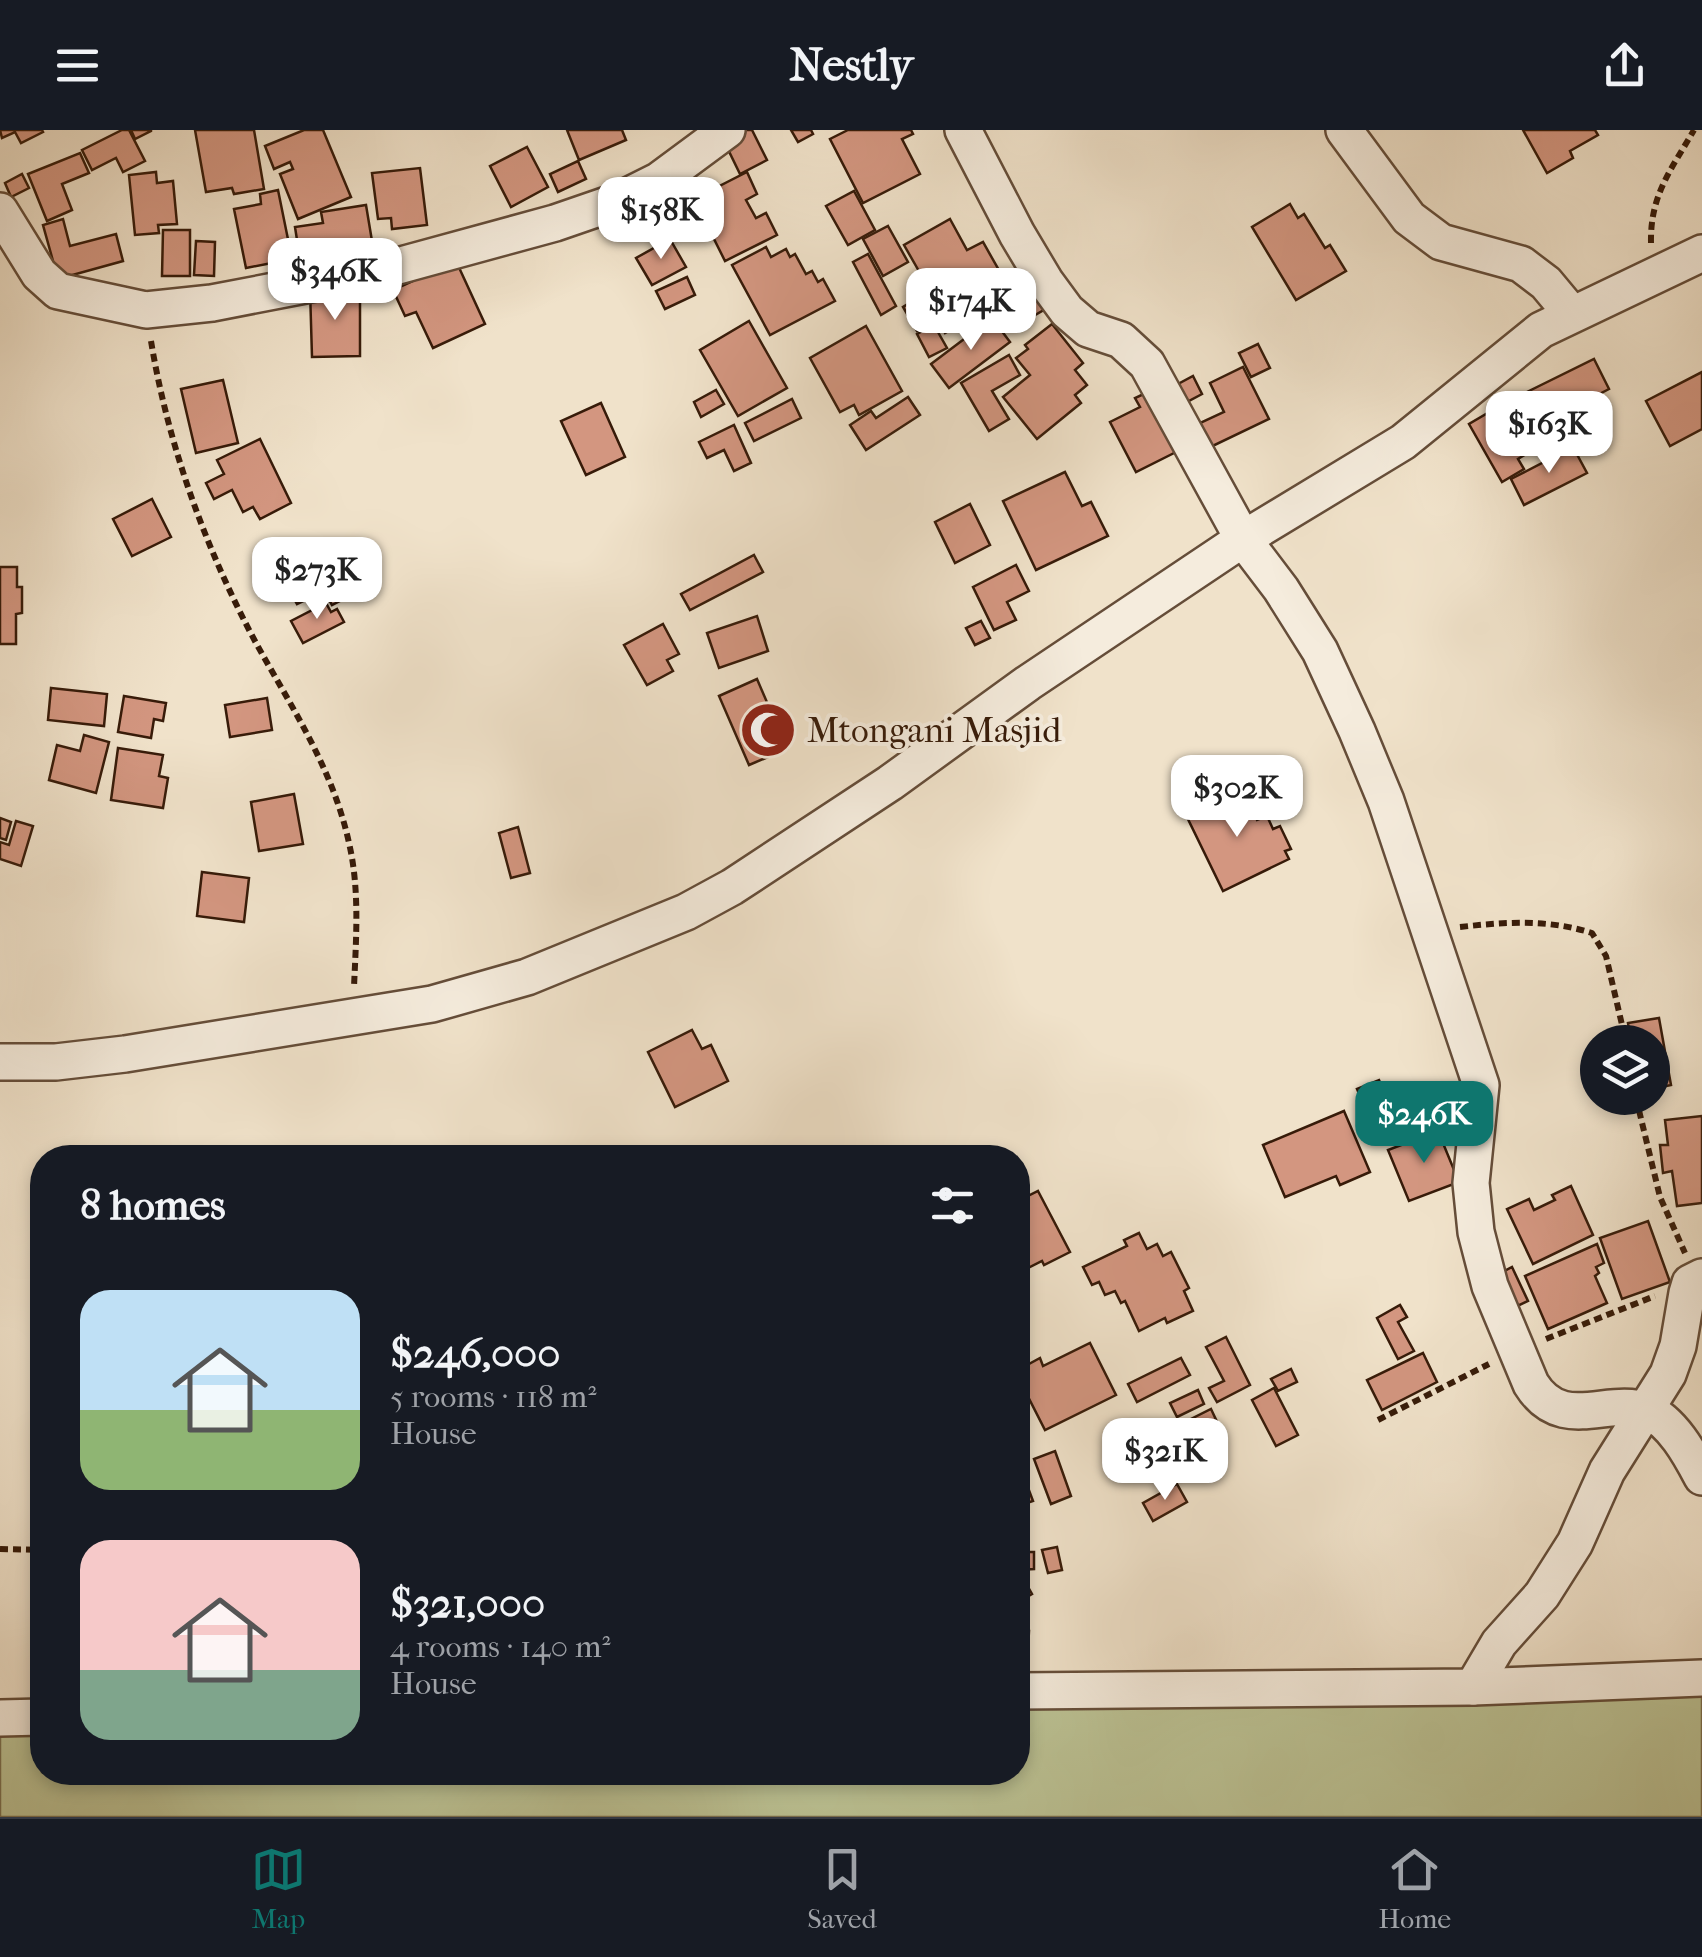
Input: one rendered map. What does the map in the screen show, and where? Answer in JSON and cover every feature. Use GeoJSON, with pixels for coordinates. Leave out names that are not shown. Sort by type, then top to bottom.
{"type":"FeatureCollection","features":[{"type":"Feature","properties":{"kind":"street"},"geometry":{"type":"LineString","coordinates":[[0,211],[39,274],[58,291],[146,310],[212,303],[330,281],[555,223],[616,202],[658,181],[727,130]]}},
{"type":"Feature","properties":{"kind":"street"},"geometry":{"type":"LineString","coordinates":[[963,130],[1044,281],[1067,311],[1088,329],[1122,340],[1146,364],[1243,538],[1320,651],[1386,801],[1480,1085],[1472,1183],[1476,1232],[1490,1286],[1515,1351],[1539,1397],[1568,1410],[1645,1410],[1676,1436],[1702,1477]]}},
{"type":"Feature","properties":{"kind":"street"},"geometry":{"type":"LineString","coordinates":[[1344,130],[1408,218],[1441,242],[1522,264],[1546,282],[1571,313]]}},
{"type":"Feature","properties":{"kind":"street"},"geometry":{"type":"LineString","coordinates":[[0,1062],[56,1062],[125,1054],[432,1004],[527,977],[686,912],[732,887],[890,782],[1243,538],[1403,442],[1526,341],[1571,313],[1702,254]]}},
{"type":"Feature","properties":{"kind":"street"},"geometry":{"type":"LineString","coordinates":[[1473,1686],[1499,1642],[1559,1570],[1575,1544],[1607,1471],[1668,1374],[1696,1280]]}},
{"type":"Feature","properties":{"kind":"street"},"geometry":{"type":"LineString","coordinates":[[1030,1691],[1473,1686],[1702,1678]]}},
{"type":"Feature","properties":{"kind":"street"},"geometry":{"type":"LineString","coordinates":[[0,1718],[30,1717]]}},
{"type":"Feature","properties":{"kind":"path"},"geometry":{"type":"LineString","coordinates":[[1654,274],[1650,215],[1659,189],[1694,130]]}},
{"type":"Feature","properties":{"kind":"path"},"geometry":{"type":"LineString","coordinates":[[146,310],[168,419],[222,574],[331,781],[350,844],[356,918],[352,1019]]}},
{"type":"Feature","properties":{"kind":"path"},"geometry":{"type":"LineString","coordinates":[[1428,931],[1512,922],[1563,924],[1592,933],[1606,956],[1622,1025]]}},
{"type":"Feature","properties":{"kind":"path"},"geometry":{"type":"LineString","coordinates":[[1378,1420],[1515,1351],[1696,1280],[1660,1198],[1640,1115]]}},
{"type":"Feature","properties":{"kind":"path"},"geometry":{"type":"LineString","coordinates":[[0,1549],[30,1550]]}},
{"type":"Feature","properties":{"kind":"green space"},"geometry":{"type":"Polygon","coordinates":[[[1702,1693],[1702,1817],[0,1817],[0,1733],[30,1732],[30,1785],[1030,1785],[1030,1705],[1702,1693]]]}},
{"type":"Feature","properties":{"kind":"building"},"geometry":{"type":"Polygon","coordinates":[[[0,130],[43,132],[21,143],[15,132],[2,138],[0,130]]]}},
{"type":"Feature","properties":{"kind":"building"},"geometry":{"type":"Polygon","coordinates":[[[129,130],[145,161],[123,172],[116,158],[92,170],[82,150],[129,130]]]}},
{"type":"Feature","properties":{"kind":"building"},"geometry":{"type":"Polygon","coordinates":[[[131,130],[151,130],[151,131],[135,139],[131,130]]]}},
{"type":"Feature","properties":{"kind":"building"},"geometry":{"type":"Polygon","coordinates":[[[195,130],[254,130],[264,189],[234,194],[232,188],[206,192],[195,130]]]}},
{"type":"Feature","properties":{"kind":"building"},"geometry":{"type":"Polygon","coordinates":[[[304,130],[323,130],[351,197],[298,219],[280,174],[293,169],[290,162],[274,169],[265,146],[304,130]]]}},
{"type":"Feature","properties":{"kind":"building"},"geometry":{"type":"Polygon","coordinates":[[[567,130],[622,130],[626,140],[579,160],[567,130]]]}},
{"type":"Feature","properties":{"kind":"building"},"geometry":{"type":"Polygon","coordinates":[[[735,130],[752,130],[767,160],[740,174],[722,137],[735,130]]]}},
{"type":"Feature","properties":{"kind":"building"},"geometry":{"type":"Polygon","coordinates":[[[791,130],[811,130],[813,134],[798,142],[791,130]]]}},
{"type":"Feature","properties":{"kind":"building"},"geometry":{"type":"Polygon","coordinates":[[[848,130],[911,130],[913,134],[902,139],[920,174],[863,203],[830,139],[848,130]]]}},
{"type":"Feature","properties":{"kind":"building"},"geometry":{"type":"Polygon","coordinates":[[[1523,130],[1595,130],[1598,135],[1570,151],[1573,158],[1547,173],[1523,130]]]}},
{"type":"Feature","properties":{"kind":"building"},"geometry":{"type":"Polygon","coordinates":[[[527,147],[548,187],[511,207],[490,166],[527,147]]]}},
{"type":"Feature","properties":{"kind":"building"},"geometry":{"type":"Polygon","coordinates":[[[80,153],[89,173],[62,184],[72,210],[47,221],[28,174],[80,153]]]}},
{"type":"Feature","properties":{"kind":"building"},"geometry":{"type":"Polygon","coordinates":[[[578,161],[586,179],[558,192],[550,174],[578,161]]]}},
{"type":"Feature","properties":{"kind":"building"},"geometry":{"type":"Polygon","coordinates":[[[420,168],[427,225],[392,229],[391,218],[378,219],[372,173],[420,168]]]}},
{"type":"Feature","properties":{"kind":"building"},"geometry":{"type":"Polygon","coordinates":[[[156,172],[157,183],[173,181],[177,224],[158,225],[159,233],[135,235],[129,175],[156,172]]]}},
{"type":"Feature","properties":{"kind":"building"},"geometry":{"type":"Polygon","coordinates":[[[747,172],[757,194],[746,200],[756,218],[766,213],[777,235],[725,261],[694,199],[747,172]]]}},
{"type":"Feature","properties":{"kind":"building"},"geometry":{"type":"Polygon","coordinates":[[[22,174],[29,188],[11,197],[5,183],[22,174]]]}},
{"type":"Feature","properties":{"kind":"building"},"geometry":{"type":"Polygon","coordinates":[[[278,190],[292,259],[246,268],[234,209],[261,204],[260,194],[278,190]]]}},
{"type":"Feature","properties":{"kind":"building"},"geometry":{"type":"Polygon","coordinates":[[[854,191],[875,230],[848,245],[826,206],[854,191]]]}},
{"type":"Feature","properties":{"kind":"building"},"geometry":{"type":"Polygon","coordinates":[[[1290,204],[1298,218],[1304,214],[1325,248],[1330,245],[1346,271],[1296,300],[1252,227],[1290,204]]]}},
{"type":"Feature","properties":{"kind":"building"},"geometry":{"type":"Polygon","coordinates":[[[366,205],[375,259],[329,266],[327,255],[300,259],[295,227],[323,223],[321,212],[366,205]]]}},
{"type":"Feature","properties":{"kind":"building"},"geometry":{"type":"Polygon","coordinates":[[[63,219],[70,246],[116,234],[123,261],[58,279],[43,225],[63,219]]]}},
{"type":"Feature","properties":{"kind":"building"},"geometry":{"type":"Polygon","coordinates":[[[950,219],[967,250],[983,242],[1013,295],[945,333],[914,277],[920,273],[904,245],[950,219]]]}},
{"type":"Feature","properties":{"kind":"building"},"geometry":{"type":"Polygon","coordinates":[[[888,226],[908,262],[883,276],[863,239],[888,226]]]}},
{"type":"Feature","properties":{"kind":"building"},"geometry":{"type":"Polygon","coordinates":[[[163,230],[190,230],[190,276],[162,276],[163,230]]]}},
{"type":"Feature","properties":{"kind":"building"},"geometry":{"type":"Polygon","coordinates":[[[670,239],[686,267],[652,285],[636,258],[670,239]]]}},
{"type":"Feature","properties":{"kind":"building"},"geometry":{"type":"Polygon","coordinates":[[[196,241],[215,242],[214,276],[194,275],[196,241]]]}},
{"type":"Feature","properties":{"kind":"building"},"geometry":{"type":"Polygon","coordinates":[[[766,247],[771,257],[786,249],[790,257],[795,254],[806,274],[812,271],[818,282],[823,279],[835,301],[770,335],[732,265],[766,247]]]}},
{"type":"Feature","properties":{"kind":"building"},"geometry":{"type":"Polygon","coordinates":[[[868,254],[896,306],[881,315],[853,262],[868,254]]]}},
{"type":"Feature","properties":{"kind":"building"},"geometry":{"type":"Polygon","coordinates":[[[456,261],[485,324],[433,348],[416,312],[405,316],[393,290],[456,261]]]}},
{"type":"Feature","properties":{"kind":"building"},"geometry":{"type":"Polygon","coordinates":[[[687,277],[695,295],[665,309],[656,291],[687,277]]]}},
{"type":"Feature","properties":{"kind":"building"},"geometry":{"type":"Polygon","coordinates":[[[1037,286],[1049,307],[1028,319],[1015,298],[1037,286]]]}},
{"type":"Feature","properties":{"kind":"building"},"geometry":{"type":"Polygon","coordinates":[[[310,289],[360,289],[360,356],[312,357],[310,289]]]}},
{"type":"Feature","properties":{"kind":"building"},"geometry":{"type":"Polygon","coordinates":[[[921,296],[935,321],[917,331],[903,307],[921,296]]]}},
{"type":"Feature","properties":{"kind":"building"},"geometry":{"type":"Polygon","coordinates":[[[992,318],[1010,342],[949,388],[931,364],[992,318]]]}},
{"type":"Feature","properties":{"kind":"building"},"geometry":{"type":"Polygon","coordinates":[[[749,321],[787,388],[738,416],[700,350],[749,321]]]}},
{"type":"Feature","properties":{"kind":"building"},"geometry":{"type":"Polygon","coordinates":[[[1052,324],[1083,363],[1075,370],[1087,385],[1075,395],[1081,403],[1037,439],[1003,397],[1030,375],[1016,358],[1028,349],[1025,345],[1052,324]]]}},
{"type":"Feature","properties":{"kind":"building"},"geometry":{"type":"Polygon","coordinates":[[[934,325],[947,348],[929,357],[917,334],[934,325]]]}},
{"type":"Feature","properties":{"kind":"building"},"geometry":{"type":"Polygon","coordinates":[[[866,326],[902,391],[859,415],[854,405],[840,412],[810,358],[866,326]]]}},
{"type":"Feature","properties":{"kind":"building"},"geometry":{"type":"Polygon","coordinates":[[[1258,344],[1270,368],[1251,377],[1239,353],[1258,344]]]}},
{"type":"Feature","properties":{"kind":"building"},"geometry":{"type":"Polygon","coordinates":[[[1009,355],[1020,375],[992,391],[1009,419],[989,431],[961,383],[1009,355]]]}},
{"type":"Feature","properties":{"kind":"building"},"geometry":{"type":"Polygon","coordinates":[[[1594,359],[1609,389],[1543,423],[1527,392],[1594,359]]]}},
{"type":"Feature","properties":{"kind":"building"},"geometry":{"type":"Polygon","coordinates":[[[1243,367],[1269,419],[1198,453],[1187,429],[1224,412],[1210,383],[1243,367]]]}},
{"type":"Feature","properties":{"kind":"building"},"geometry":{"type":"Polygon","coordinates":[[[1702,372],[1702,429],[1670,446],[1646,401],[1702,372]]]}},
{"type":"Feature","properties":{"kind":"building"},"geometry":{"type":"Polygon","coordinates":[[[1193,376],[1202,394],[1185,403],[1165,391],[1193,376]]]}},
{"type":"Feature","properties":{"kind":"building"},"geometry":{"type":"Polygon","coordinates":[[[223,380],[238,443],[196,453],[181,389],[223,380]]]}},
{"type":"Feature","properties":{"kind":"building"},"geometry":{"type":"Polygon","coordinates":[[[716,390],[724,404],[701,417],[694,402],[716,390]]]}},
{"type":"Feature","properties":{"kind":"building"},"geometry":{"type":"Polygon","coordinates":[[[1148,392],[1178,451],[1136,472],[1110,422],[1140,407],[1135,398],[1148,392]]]}},
{"type":"Feature","properties":{"kind":"building"},"geometry":{"type":"Polygon","coordinates":[[[908,397],[920,415],[866,450],[850,425],[871,411],[876,418],[908,397]]]}},
{"type":"Feature","properties":{"kind":"building"},"geometry":{"type":"Polygon","coordinates":[[[1515,397],[1530,423],[1514,433],[1526,454],[1518,459],[1524,469],[1502,482],[1469,424],[1515,397]]]}},
{"type":"Feature","properties":{"kind":"building"},"geometry":{"type":"Polygon","coordinates":[[[792,399],[801,418],[754,441],[745,423],[792,399]]]}},
{"type":"Feature","properties":{"kind":"building"},"geometry":{"type":"Polygon","coordinates":[[[601,403],[625,457],[586,475],[561,421],[601,403]]]}},
{"type":"Feature","properties":{"kind":"building"},"geometry":{"type":"Polygon","coordinates":[[[734,425],[751,463],[734,471],[724,450],[707,458],[699,442],[734,425]]]}},
{"type":"Feature","properties":{"kind":"building"},"geometry":{"type":"Polygon","coordinates":[[[260,439],[291,503],[260,519],[253,507],[243,512],[232,490],[214,499],[206,483],[224,474],[217,460],[260,439]]]}},
{"type":"Feature","properties":{"kind":"building"},"geometry":{"type":"Polygon","coordinates":[[[1573,447],[1587,473],[1524,505],[1511,479],[1573,447]]]}},
{"type":"Feature","properties":{"kind":"building"},"geometry":{"type":"Polygon","coordinates":[[[1065,472],[1082,506],[1091,502],[1108,536],[1036,570],[1003,501],[1065,472]]]}},
{"type":"Feature","properties":{"kind":"building"},"geometry":{"type":"Polygon","coordinates":[[[152,499],[171,537],[132,556],[113,519],[152,499]]]}},
{"type":"Feature","properties":{"kind":"building"},"geometry":{"type":"Polygon","coordinates":[[[970,504],[990,545],[955,563],[935,522],[970,504]]]}},
{"type":"Feature","properties":{"kind":"building"},"geometry":{"type":"Polygon","coordinates":[[[754,555],[763,572],[690,610],[681,594],[754,555]]]}},
{"type":"Feature","properties":{"kind":"building"},"geometry":{"type":"Polygon","coordinates":[[[355,556],[367,587],[332,605],[320,583],[343,572],[339,564],[355,556]]]}},
{"type":"Feature","properties":{"kind":"building"},"geometry":{"type":"Polygon","coordinates":[[[1016,565],[1029,591],[1007,602],[1016,620],[994,630],[973,587],[1016,565]]]}},
{"type":"Feature","properties":{"kind":"building"},"geometry":{"type":"Polygon","coordinates":[[[0,567],[17,567],[17,587],[22,587],[22,613],[16,614],[16,644],[0,644],[0,567]]]}},
{"type":"Feature","properties":{"kind":"building"},"geometry":{"type":"Polygon","coordinates":[[[310,582],[316,595],[297,604],[290,591],[310,582]]]}},
{"type":"Feature","properties":{"kind":"building"},"geometry":{"type":"Polygon","coordinates":[[[326,603],[331,612],[337,609],[344,622],[303,643],[291,621],[326,603]]]}},
{"type":"Feature","properties":{"kind":"building"},"geometry":{"type":"Polygon","coordinates":[[[757,616],[768,651],[719,668],[707,633],[757,616]]]}},
{"type":"Feature","properties":{"kind":"building"},"geometry":{"type":"Polygon","coordinates":[[[981,621],[990,638],[975,645],[966,628],[981,621]]]}},
{"type":"Feature","properties":{"kind":"building"},"geometry":{"type":"Polygon","coordinates":[[[663,624],[679,654],[667,660],[673,671],[647,685],[624,645],[663,624]]]}},
{"type":"Feature","properties":{"kind":"building"},"geometry":{"type":"Polygon","coordinates":[[[757,679],[787,749],[749,765],[719,696],[757,679]]]}},
{"type":"Feature","properties":{"kind":"building"},"geometry":{"type":"Polygon","coordinates":[[[51,688],[107,694],[104,726],[48,720],[51,688]]]}},
{"type":"Feature","properties":{"kind":"building"},"geometry":{"type":"Polygon","coordinates":[[[124,696],[166,703],[163,721],[154,719],[151,738],[118,732],[124,696]]]}},
{"type":"Feature","properties":{"kind":"building"},"geometry":{"type":"Polygon","coordinates":[[[267,698],[272,730],[230,737],[225,705],[267,698]]]}},
{"type":"Feature","properties":{"kind":"building"},"geometry":{"type":"Polygon","coordinates":[[[84,735],[109,742],[96,793],[49,780],[57,745],[80,751],[84,735]]]}},
{"type":"Feature","properties":{"kind":"building"},"geometry":{"type":"Polygon","coordinates":[[[118,748],[163,755],[159,776],[168,778],[163,808],[111,800],[118,748]]]}},
{"type":"Feature","properties":{"kind":"building"},"geometry":{"type":"Polygon","coordinates":[[[1232,770],[1240,787],[1213,799],[1205,782],[1232,770]]]}},
{"type":"Feature","properties":{"kind":"building"},"geometry":{"type":"Polygon","coordinates":[[[1242,788],[1257,820],[1267,816],[1273,829],[1280,826],[1291,849],[1285,851],[1289,859],[1223,891],[1186,815],[1242,788]]]}},
{"type":"Feature","properties":{"kind":"building"},"geometry":{"type":"Polygon","coordinates":[[[294,794],[303,844],[259,851],[251,802],[294,794]]]}},
{"type":"Feature","properties":{"kind":"building"},"geometry":{"type":"Polygon","coordinates":[[[0,818],[11,822],[6,840],[0,838],[0,818]]]}},
{"type":"Feature","properties":{"kind":"building"},"geometry":{"type":"Polygon","coordinates":[[[16,821],[33,826],[21,866],[0,859],[0,842],[9,845],[16,821]]]}},
{"type":"Feature","properties":{"kind":"building"},"geometry":{"type":"Polygon","coordinates":[[[518,827],[530,873],[511,878],[499,833],[518,827]]]}},
{"type":"Feature","properties":{"kind":"building"},"geometry":{"type":"Polygon","coordinates":[[[202,872],[249,878],[244,922],[197,916],[202,872]]]}},
{"type":"Feature","properties":{"kind":"building"},"geometry":{"type":"Polygon","coordinates":[[[1659,1018],[1660,1025],[1628,1025],[1659,1018]]]}},
{"type":"Feature","properties":{"kind":"building"},"geometry":{"type":"Polygon","coordinates":[[[692,1030],[702,1049],[711,1045],[728,1081],[675,1107],[648,1052],[692,1030]]]}},
{"type":"Feature","properties":{"kind":"building"},"geometry":{"type":"Polygon","coordinates":[[[1379,1080],[1385,1094],[1394,1090],[1404,1116],[1395,1119],[1401,1132],[1379,1141],[1357,1089],[1379,1080]]]}},
{"type":"Feature","properties":{"kind":"building"},"geometry":{"type":"Polygon","coordinates":[[[1344,1111],[1370,1172],[1340,1185],[1336,1176],[1285,1197],[1263,1145],[1344,1111]]]}},
{"type":"Feature","properties":{"kind":"building"},"geometry":{"type":"Polygon","coordinates":[[[1702,1116],[1702,1203],[1677,1206],[1672,1171],[1663,1173],[1660,1145],[1668,1145],[1665,1120],[1702,1116]]]}},
{"type":"Feature","properties":{"kind":"building"},"geometry":{"type":"Polygon","coordinates":[[[1438,1131],[1459,1182],[1409,1201],[1388,1150],[1438,1131]]]}},
{"type":"Feature","properties":{"kind":"building"},"geometry":{"type":"Polygon","coordinates":[[[1571,1186],[1593,1235],[1533,1264],[1507,1209],[1529,1199],[1534,1210],[1555,1200],[1552,1195],[1571,1186]]]}},
{"type":"Feature","properties":{"kind":"building"},"geometry":{"type":"Polygon","coordinates":[[[1038,1191],[1070,1252],[1044,1265],[1042,1261],[1030,1267],[1030,1195],[1038,1191]]]}},
{"type":"Feature","properties":{"kind":"building"},"geometry":{"type":"Polygon","coordinates":[[[1648,1221],[1670,1282],[1622,1299],[1600,1238],[1648,1221]]]}},
{"type":"Feature","properties":{"kind":"building"},"geometry":{"type":"Polygon","coordinates":[[[1139,1233],[1147,1249],[1157,1244],[1163,1256],[1171,1252],[1189,1288],[1184,1291],[1193,1311],[1167,1323],[1165,1318],[1139,1331],[1125,1301],[1121,1303],[1115,1291],[1105,1295],[1099,1282],[1092,1285],[1083,1267],[1127,1246],[1124,1240],[1139,1233]]]}},
{"type":"Feature","properties":{"kind":"building"},"geometry":{"type":"Polygon","coordinates":[[[1597,1244],[1604,1263],[1596,1267],[1599,1273],[1595,1276],[1607,1303],[1548,1329],[1525,1276],[1597,1244]]]}},
{"type":"Feature","properties":{"kind":"building"},"geometry":{"type":"Polygon","coordinates":[[[1512,1267],[1528,1301],[1511,1309],[1495,1276],[1512,1267]]]}},
{"type":"Feature","properties":{"kind":"building"},"geometry":{"type":"Polygon","coordinates":[[[1400,1305],[1407,1317],[1398,1322],[1414,1351],[1398,1359],[1377,1318],[1400,1305]]]}},
{"type":"Feature","properties":{"kind":"building"},"geometry":{"type":"Polygon","coordinates":[[[1226,1337],[1250,1385],[1217,1402],[1209,1388],[1224,1381],[1206,1347],[1226,1337]]]}},
{"type":"Feature","properties":{"kind":"building"},"geometry":{"type":"Polygon","coordinates":[[[1090,1343],[1116,1395],[1045,1430],[1030,1401],[1030,1363],[1040,1358],[1043,1366],[1090,1343]]]}},
{"type":"Feature","properties":{"kind":"building"},"geometry":{"type":"Polygon","coordinates":[[[1423,1353],[1437,1382],[1382,1410],[1367,1380],[1423,1353]]]}},
{"type":"Feature","properties":{"kind":"building"},"geometry":{"type":"Polygon","coordinates":[[[1181,1358],[1190,1375],[1137,1402],[1128,1384],[1181,1358]]]}},
{"type":"Feature","properties":{"kind":"building"},"geometry":{"type":"Polygon","coordinates":[[[1291,1369],[1297,1382],[1278,1391],[1271,1379],[1291,1369]]]}},
{"type":"Feature","properties":{"kind":"building"},"geometry":{"type":"Polygon","coordinates":[[[1274,1388],[1298,1435],[1276,1446],[1252,1400],[1274,1388]]]}},
{"type":"Feature","properties":{"kind":"building"},"geometry":{"type":"Polygon","coordinates":[[[1198,1390],[1204,1404],[1177,1417],[1170,1403],[1198,1390]]]}},
{"type":"Feature","properties":{"kind":"building"},"geometry":{"type":"Polygon","coordinates":[[[1211,1409],[1219,1426],[1186,1443],[1177,1426],[1211,1409]]]}},
{"type":"Feature","properties":{"kind":"building"},"geometry":{"type":"Polygon","coordinates":[[[1204,1445],[1220,1470],[1201,1481],[1186,1457],[1204,1445]]]}},
{"type":"Feature","properties":{"kind":"building"},"geometry":{"type":"Polygon","coordinates":[[[1055,1451],[1071,1496],[1051,1504],[1034,1459],[1055,1451]]]}},
{"type":"Feature","properties":{"kind":"building"},"geometry":{"type":"Polygon","coordinates":[[[1177,1484],[1187,1502],[1153,1521],[1143,1503],[1177,1484]]]}},
{"type":"Feature","properties":{"kind":"building"},"geometry":{"type":"Polygon","coordinates":[[[1057,1547],[1062,1570],[1048,1573],[1042,1550],[1057,1547]]]}},
{"type":"Feature","properties":{"kind":"building"},"geometry":{"type":"Polygon","coordinates":[[[1030,1552],[1034,1552],[1034,1569],[1030,1569],[1030,1552]]]}},
{"type":"Feature","properties":{"kind":"place","name":"Mtongani Masjid"},"geometry":{"type":"Point","coordinates":[768,730]}}]}
